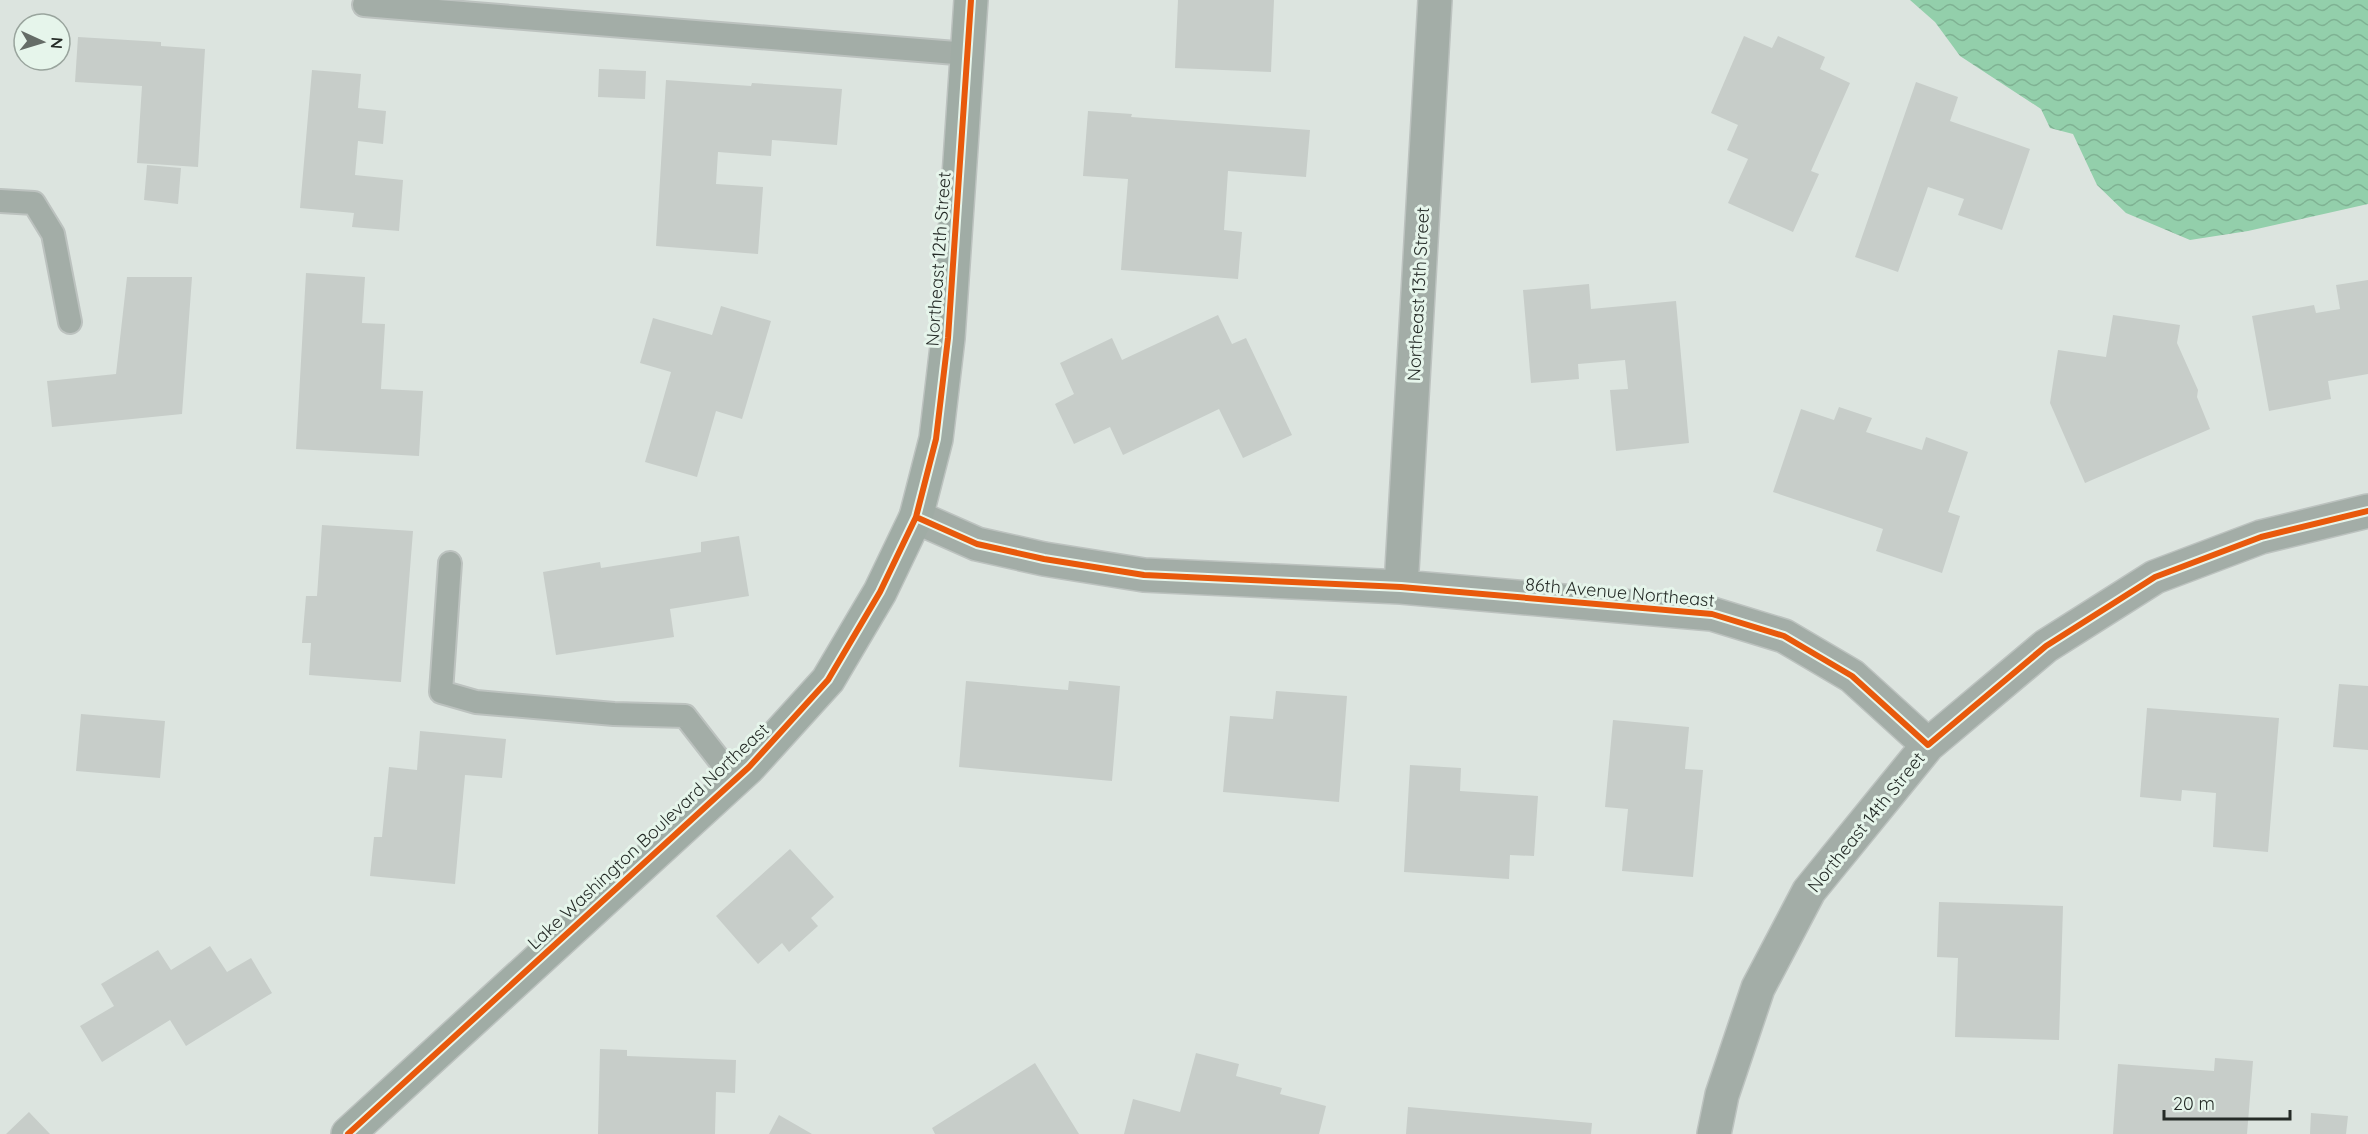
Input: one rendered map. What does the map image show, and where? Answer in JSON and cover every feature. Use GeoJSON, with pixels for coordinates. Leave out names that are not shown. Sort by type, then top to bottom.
{"type":"FeatureCollection","features":[{"type":"Feature","properties":{"kind":"main road","name":"Northeast 12th Street"},"geometry":{"type":"LineString","coordinates":[[916,517],[936,440],[948,338],[971,0]]}},
{"type":"Feature","properties":{"kind":"main road","name":"Lake Washington Boulevard Northeast"},"geometry":{"type":"LineString","coordinates":[[348,1134],[749,767],[828,680],[880,592],[916,517]]}},
{"type":"Feature","properties":{"kind":"street","name":"Northeast 13th Street"},"geometry":{"type":"LineString","coordinates":[[1401,587],[1436,0]]}},
{"type":"Feature","properties":{"kind":"street"},"geometry":{"type":"LineString","coordinates":[[1928,745],[2046,646],[2155,577],[2261,537],[2368,512]]}},
{"type":"Feature","properties":{"kind":"street","name":"86th Avenue Northeast"},"geometry":{"type":"LineString","coordinates":[[916,517],[976,544],[1044,559],[1144,575],[1401,587],[1712,614],[1784,636],[1852,676],[1928,745]]}},
{"type":"Feature","properties":{"kind":"street","name":"Northeast 14th Street"},"geometry":{"type":"LineString","coordinates":[[1714,1134],[1722,1095],[1758,988],[1809,891],[1928,745]]}},
{"type":"Feature","properties":{"kind":"lane"},"geometry":{"type":"LineString","coordinates":[[364,5],[968,54]]}},
{"type":"Feature","properties":{"kind":"lane"},"geometry":{"type":"LineString","coordinates":[[0,201],[34,203],[53,234],[70,322]]}},
{"type":"Feature","properties":{"kind":"lane"},"geometry":{"type":"LineString","coordinates":[[450,563],[441,692],[476,702],[614,714],[685,716],[735,780]]}},
{"type":"Feature","properties":{"kind":"water"},"geometry":{"type":"Polygon","coordinates":[[[1910,0],[2368,0],[2368,204],[2248,231],[2190,240],[2126,213],[2097,185],[2073,134],[2050,128],[2041,109],[1960,56],[1935,22],[1910,0]]]}},
{"type":"Feature","properties":{"kind":"building"},"geometry":{"type":"Polygon","coordinates":[[[1178,0],[1274,0],[1271,72],[1175,68],[1178,0]]]}},
{"type":"Feature","properties":{"kind":"building"},"geometry":{"type":"Polygon","coordinates":[[[1744,36],[1772,48],[1778,36],[1825,57],[1820,69],[1850,83],[1811,171],[1819,174],[1793,232],[1728,203],[1748,159],[1727,150],[1738,125],[1711,113],[1744,36]]]}},
{"type":"Feature","properties":{"kind":"building"},"geometry":{"type":"Polygon","coordinates":[[[78,37],[161,42],[161,46],[205,49],[198,167],[137,163],[142,86],[75,82],[78,37]]]}},
{"type":"Feature","properties":{"kind":"building"},"geometry":{"type":"Polygon","coordinates":[[[599,69],[646,71],[645,99],[598,97],[599,69]]]}},
{"type":"Feature","properties":{"kind":"building"},"geometry":{"type":"Polygon","coordinates":[[[312,70],[361,74],[358,108],[386,111],[383,144],[358,141],[355,175],[403,180],[399,231],[352,227],[354,213],[300,208],[312,70]]]}},
{"type":"Feature","properties":{"kind":"building"},"geometry":{"type":"Polygon","coordinates":[[[666,80],[842,89],[837,145],[772,140],[771,156],[718,152],[716,184],[763,187],[758,254],[656,246],[666,80]]]}},
{"type":"Feature","properties":{"kind":"building"},"geometry":{"type":"Polygon","coordinates":[[[1916,82],[1958,97],[1950,121],[2030,149],[2002,230],[1958,215],[1964,199],[1928,187],[1898,272],[1855,257],[1916,82]]]}},
{"type":"Feature","properties":{"kind":"building"},"geometry":{"type":"Polygon","coordinates":[[[1088,111],[1132,114],[1131,117],[1310,130],[1306,177],[1228,171],[1224,230],[1242,232],[1238,279],[1121,270],[1128,179],[1083,176],[1088,111]]]}},
{"type":"Feature","properties":{"kind":"building"},"geometry":{"type":"Polygon","coordinates":[[[147,165],[181,168],[178,204],[144,200],[147,165]]]}},
{"type":"Feature","properties":{"kind":"building"},"geometry":{"type":"Polygon","coordinates":[[[306,273],[365,277],[362,323],[385,324],[381,389],[423,391],[419,456],[296,449],[306,273]]]}},
{"type":"Feature","properties":{"kind":"building"},"geometry":{"type":"Polygon","coordinates":[[[127,277],[192,277],[182,414],[52,427],[47,381],[116,374],[127,277]]]}},
{"type":"Feature","properties":{"kind":"building"},"geometry":{"type":"Polygon","coordinates":[[[2368,280],[2368,374],[2328,381],[2331,399],[2269,411],[2252,316],[2314,305],[2316,313],[2340,309],[2336,285],[2368,280]]]}},
{"type":"Feature","properties":{"kind":"building"},"geometry":{"type":"Polygon","coordinates":[[[1589,284],[1591,309],[1676,301],[1689,443],[1616,451],[1610,390],[1628,389],[1625,360],[1578,364],[1579,379],[1531,383],[1523,290],[1589,284]]]}},
{"type":"Feature","properties":{"kind":"building"},"geometry":{"type":"Polygon","coordinates":[[[721,306],[771,321],[742,419],[716,411],[697,477],[645,462],[671,372],[640,363],[653,318],[712,335],[721,306]]]}},
{"type":"Feature","properties":{"kind":"building"},"geometry":{"type":"Polygon","coordinates":[[[1218,315],[1232,344],[1246,338],[1292,435],[1243,458],[1219,409],[1123,455],[1110,427],[1074,444],[1055,404],[1074,394],[1060,363],[1112,338],[1122,360],[1218,315]]]}},
{"type":"Feature","properties":{"kind":"building"},"geometry":{"type":"Polygon","coordinates":[[[2113,315],[2180,325],[2177,343],[2198,390],[2197,397],[2210,429],[2085,483],[2050,403],[2058,350],[2106,357],[2113,315]]]}},
{"type":"Feature","properties":{"kind":"building"},"geometry":{"type":"Polygon","coordinates":[[[1839,407],[1872,418],[1866,432],[1922,450],[1926,437],[1968,452],[1948,512],[1960,516],[1942,573],[1876,551],[1883,529],[1773,492],[1801,409],[1834,420],[1839,407]]]}},
{"type":"Feature","properties":{"kind":"building"},"geometry":{"type":"Polygon","coordinates":[[[322,525],[413,531],[401,682],[309,675],[311,643],[302,643],[306,596],[317,596],[322,525]]]}},
{"type":"Feature","properties":{"kind":"building"},"geometry":{"type":"Polygon","coordinates":[[[739,536],[749,596],[670,609],[674,637],[556,655],[543,572],[600,562],[601,568],[701,552],[701,542],[739,536]]]}},
{"type":"Feature","properties":{"kind":"building"},"geometry":{"type":"Polygon","coordinates":[[[966,681],[1068,690],[1069,681],[1120,686],[1112,781],[959,767],[966,681]]]}},
{"type":"Feature","properties":{"kind":"building"},"geometry":{"type":"Polygon","coordinates":[[[2339,684],[2368,686],[2368,750],[2333,747],[2339,684]]]}},
{"type":"Feature","properties":{"kind":"building"},"geometry":{"type":"Polygon","coordinates":[[[1276,691],[1347,696],[1339,802],[1223,792],[1230,716],[1273,719],[1276,691]]]}},
{"type":"Feature","properties":{"kind":"building"},"geometry":{"type":"Polygon","coordinates":[[[2147,708],[2279,718],[2268,852],[2213,847],[2216,793],[2182,790],[2181,801],[2140,797],[2147,708]]]}},
{"type":"Feature","properties":{"kind":"building"},"geometry":{"type":"Polygon","coordinates":[[[81,714],[165,721],[160,778],[76,771],[81,714]]]}},
{"type":"Feature","properties":{"kind":"building"},"geometry":{"type":"Polygon","coordinates":[[[1613,720],[1689,727],[1685,769],[1703,770],[1693,877],[1622,871],[1628,809],[1605,807],[1613,720]]]}},
{"type":"Feature","properties":{"kind":"building"},"geometry":{"type":"Polygon","coordinates":[[[420,731],[506,739],[502,778],[465,775],[455,884],[370,876],[374,837],[382,837],[389,767],[417,770],[420,731]]]}},
{"type":"Feature","properties":{"kind":"building"},"geometry":{"type":"Polygon","coordinates":[[[1410,765],[1461,768],[1460,791],[1538,796],[1534,856],[1510,855],[1509,879],[1404,872],[1410,765]]]}},
{"type":"Feature","properties":{"kind":"building"},"geometry":{"type":"Polygon","coordinates":[[[790,849],[834,897],[811,918],[818,926],[789,952],[782,943],[758,964],[716,916],[790,849]]]}},
{"type":"Feature","properties":{"kind":"building"},"geometry":{"type":"Polygon","coordinates":[[[1939,902],[2063,906],[2059,1040],[1955,1037],[1958,958],[1937,957],[1939,902]]]}},
{"type":"Feature","properties":{"kind":"building"},"geometry":{"type":"Polygon","coordinates":[[[210,946],[227,972],[251,958],[272,993],[186,1046],[170,1020],[102,1062],[80,1026],[114,1006],[101,984],[158,950],[171,970],[210,946]]]}},
{"type":"Feature","properties":{"kind":"building"},"geometry":{"type":"Polygon","coordinates":[[[600,1049],[627,1050],[627,1056],[736,1060],[735,1093],[716,1092],[715,1134],[598,1134],[600,1049]]]}},
{"type":"Feature","properties":{"kind":"building"},"geometry":{"type":"Polygon","coordinates":[[[1196,1053],[1239,1064],[1236,1076],[1282,1088],[1280,1094],[1326,1106],[1319,1134],[1124,1134],[1133,1099],[1180,1112],[1196,1053]]]}},
{"type":"Feature","properties":{"kind":"building"},"geometry":{"type":"Polygon","coordinates":[[[2215,1058],[2253,1061],[2247,1134],[2113,1134],[2118,1064],[2214,1071],[2215,1058]]]}},
{"type":"Feature","properties":{"kind":"building"},"geometry":{"type":"Polygon","coordinates":[[[1035,1063],[1079,1134],[935,1134],[932,1128],[1035,1063]]]}},
{"type":"Feature","properties":{"kind":"building"},"geometry":{"type":"Polygon","coordinates":[[[1408,1107],[1592,1123],[1591,1134],[1406,1134],[1408,1107]]]}},
{"type":"Feature","properties":{"kind":"building"},"geometry":{"type":"Polygon","coordinates":[[[29,1112],[50,1134],[6,1134],[29,1112]]]}},
{"type":"Feature","properties":{"kind":"building"},"geometry":{"type":"Polygon","coordinates":[[[2311,1113],[2348,1116],[2346,1134],[2310,1134],[2311,1113]]]}},
{"type":"Feature","properties":{"kind":"building"},"geometry":{"type":"Polygon","coordinates":[[[779,1115],[812,1134],[769,1134],[779,1115]]]}},
{"type":"Feature","properties":{"kind":"cycle path"},"geometry":{"type":"LineString","coordinates":[[348,1134],[749,767],[828,680],[880,592],[916,517],[936,439],[948,338],[971,0]]}},
{"type":"Feature","properties":{"kind":"cycle path"},"geometry":{"type":"LineString","coordinates":[[916,517],[977,544],[1044,559],[1144,575],[1401,587],[1712,614],[1784,636],[1852,676],[1928,745],[2046,646],[2155,577],[2261,537],[2368,511]]}}]}
